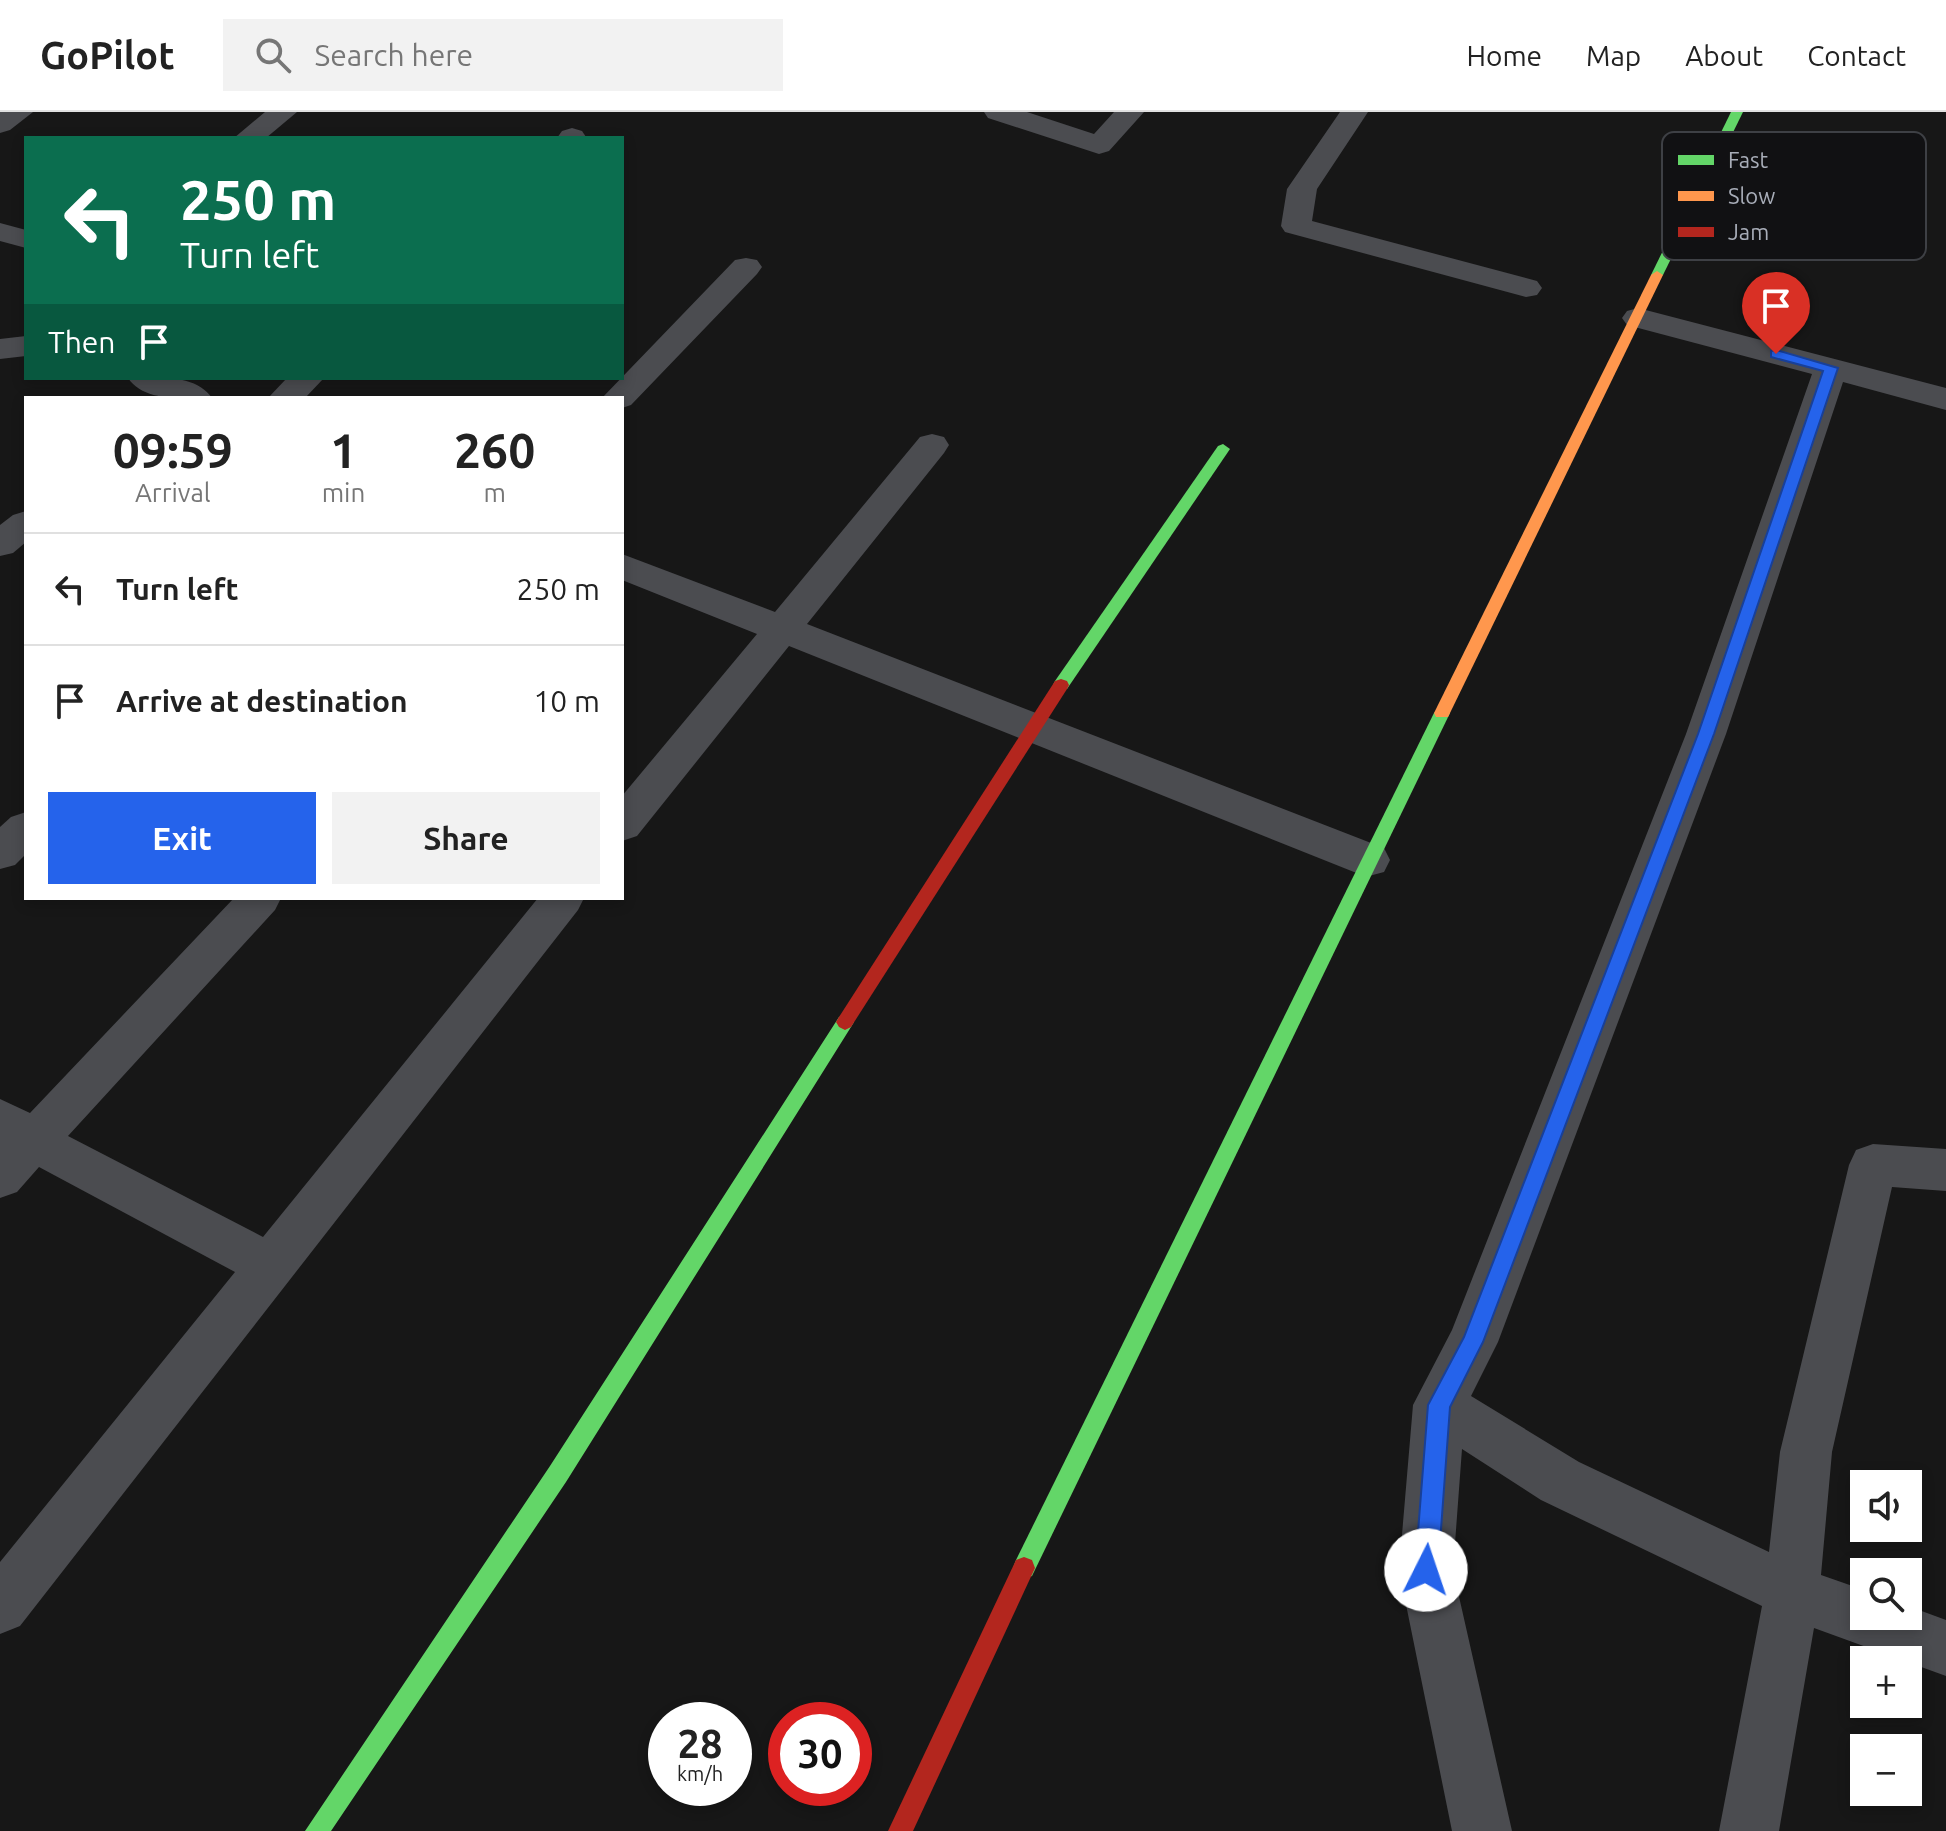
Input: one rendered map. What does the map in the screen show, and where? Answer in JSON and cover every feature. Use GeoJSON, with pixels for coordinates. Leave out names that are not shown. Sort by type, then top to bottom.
{"type":"FeatureCollection","features":[{"type":"Feature","properties":{"kind":"street"},"geometry":{"type":"LineString","coordinates":[[0,124],[19,112]]}},
{"type":"Feature","properties":{"kind":"street"},"geometry":{"type":"LineString","coordinates":[[251,136],[283,112]]}},
{"type":"Feature","properties":{"kind":"street"},"geometry":{"type":"LineString","coordinates":[[998,112],[1099,145],[1130,112]]}},
{"type":"Feature","properties":{"kind":"street"},"geometry":{"type":"LineString","coordinates":[[1354,112],[1302,189],[1296,226],[1526,288]]}},
{"type":"Feature","properties":{"kind":"street"},"geometry":{"type":"LineString","coordinates":[[1727,132],[1737,112]]}},
{"type":"Feature","properties":{"kind":"street"},"geometry":{"type":"LineString","coordinates":[[900,1831],[1078,1453],[1666,260]]}},
{"type":"Feature","properties":{"kind":"street"},"geometry":{"type":"LineString","coordinates":[[621,396],[746,267]]}},
{"type":"Feature","properties":{"kind":"street"},"geometry":{"type":"LineString","coordinates":[[1638,318],[1946,399]]}},
{"type":"Feature","properties":{"kind":"street"},"geometry":{"type":"LineString","coordinates":[[0,349],[24,346]]}},
{"type":"Feature","properties":{"kind":"street"},"geometry":{"type":"LineString","coordinates":[[1482,1831],[1426,1570],[1439,1405],[1473,1342],[1706,734],[1831,368]]}},
{"type":"Feature","properties":{"kind":"street"},"geometry":{"type":"LineString","coordinates":[[150,380],[186,396]]}},
{"type":"Feature","properties":{"kind":"street"},"geometry":{"type":"LineString","coordinates":[[287,396],[305,380]]}},
{"type":"Feature","properties":{"kind":"street"},"geometry":{"type":"LineString","coordinates":[[624,823],[932,445]]}},
{"type":"Feature","properties":{"kind":"street"},"geometry":{"type":"LineString","coordinates":[[317,1831],[558,1474],[1032,727],[1223,449]]}},
{"type":"Feature","properties":{"kind":"street"},"geometry":{"type":"LineString","coordinates":[[0,544],[24,525]]}},
{"type":"Feature","properties":{"kind":"street"},"geometry":{"type":"LineString","coordinates":[[624,567],[1369,860]]}},
{"type":"Feature","properties":{"kind":"street"},"geometry":{"type":"LineString","coordinates":[[0,853],[24,830]]}},
{"type":"Feature","properties":{"kind":"street"},"geometry":{"type":"LineString","coordinates":[[0,1177],[17,1130],[258,900]]}},
{"type":"Feature","properties":{"kind":"street"},"geometry":{"type":"LineString","coordinates":[[0,1606],[561,900]]}},
{"type":"Feature","properties":{"kind":"street"},"geometry":{"type":"LineString","coordinates":[[17,1130],[269,1265]]}},
{"type":"Feature","properties":{"kind":"street"},"geometry":{"type":"LineString","coordinates":[[1749,1831],[1792,1592],[1806,1452],[1873,1165],[1946,1170]]}},
{"type":"Feature","properties":{"kind":"street"},"geometry":{"type":"LineString","coordinates":[[1439,1405],[1560,1481],[1792,1592],[1946,1648]]}},
{"type":"Feature","properties":{"kind":"traffic: fast"},"geometry":{"type":"LineString","coordinates":[[1727,132],[1737,112]]}},
{"type":"Feature","properties":{"kind":"traffic: fast"},"geometry":{"type":"LineString","coordinates":[[1657,275],[1664,260]]}},
{"type":"Feature","properties":{"kind":"traffic: fast"},"geometry":{"type":"LineString","coordinates":[[1061,685],[1223,449]]}},
{"type":"Feature","properties":{"kind":"traffic: fast"},"geometry":{"type":"LineString","coordinates":[[1024,1568],[1442,713]]}},
{"type":"Feature","properties":{"kind":"traffic: fast"},"geometry":{"type":"LineString","coordinates":[[317,1831],[558,1474],[845,1022]]}},
{"type":"Feature","properties":{"kind":"traffic: slow"},"geometry":{"type":"LineString","coordinates":[[1442,713],[1657,275]]}},
{"type":"Feature","properties":{"kind":"traffic: jam"},"geometry":{"type":"LineString","coordinates":[[845,1022],[1061,685]]}},
{"type":"Feature","properties":{"kind":"traffic: jam"},"geometry":{"type":"LineString","coordinates":[[900,1831],[1024,1568]]}},
{"type":"Feature","properties":{"kind":"route"},"geometry":{"type":"LineString","coordinates":[[1426,1570],[1439,1405],[1473,1342],[1706,734],[1831,368],[1776,354]]}}]}
